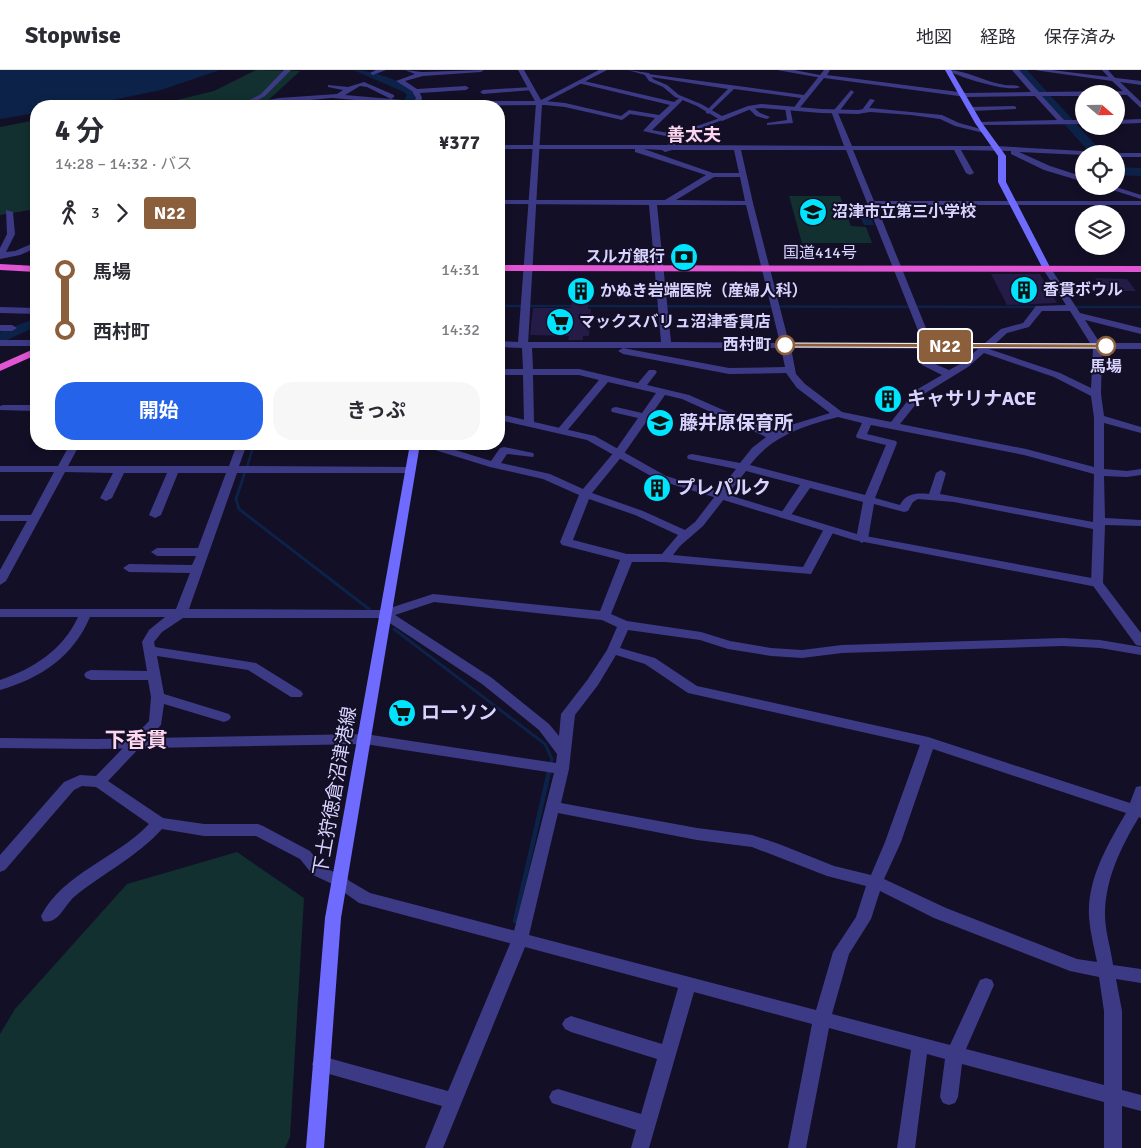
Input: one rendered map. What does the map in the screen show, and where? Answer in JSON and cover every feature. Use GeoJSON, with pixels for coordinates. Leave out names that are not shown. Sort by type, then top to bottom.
{"type":"FeatureCollection","features":[{"type":"Feature","properties":{"kind":"highway"},"geometry":{"type":"LineString","coordinates":[[0,267],[30,269]]}},
{"type":"Feature","properties":{"kind":"highway","name":"国道414号"},"geometry":{"type":"LineString","coordinates":[[505,268],[1141,269]]}},
{"type":"Feature","properties":{"kind":"highway"},"geometry":{"type":"LineString","coordinates":[[0,368],[30,354]]}},
{"type":"Feature","properties":{"kind":"main road"},"geometry":{"type":"LineString","coordinates":[[949,70],[984,131],[999,148],[1003,158],[1002,182],[1047,269]]}},
{"type":"Feature","properties":{"kind":"main road","name":"下土狩徳倉沼津港線"},"geometry":{"type":"LineString","coordinates":[[315,1148],[333,918],[341,882],[414,450]]}},
{"type":"Feature","properties":{"kind":"street"},"geometry":{"type":"LineString","coordinates":[[254,100],[263,95],[288,70]]}},
{"type":"Feature","properties":{"kind":"street"},"geometry":{"type":"LineString","coordinates":[[373,74],[382,70]]}},
{"type":"Feature","properties":{"kind":"street"},"geometry":{"type":"LineString","coordinates":[[408,70],[422,74]]}},
{"type":"Feature","properties":{"kind":"street"},"geometry":{"type":"LineString","coordinates":[[418,100],[417,91],[399,81],[422,74],[482,70]]}},
{"type":"Feature","properties":{"kind":"street"},"geometry":{"type":"LineString","coordinates":[[521,70],[538,103],[525,305],[529,423]]}},
{"type":"Feature","properties":{"kind":"street"},"geometry":{"type":"LineString","coordinates":[[538,103],[604,70]]}},
{"type":"Feature","properties":{"kind":"street"},"geometry":{"type":"LineString","coordinates":[[631,70],[648,76],[806,97]]}},
{"type":"Feature","properties":{"kind":"street"},"geometry":{"type":"LineString","coordinates":[[780,70],[825,73],[962,94],[1128,93]]}},
{"type":"Feature","properties":{"kind":"street"},"geometry":{"type":"LineString","coordinates":[[949,70],[1005,87],[1030,87]]}},
{"type":"Feature","properties":{"kind":"street"},"geometry":{"type":"LineString","coordinates":[[1015,70],[1062,122]]}},
{"type":"Feature","properties":{"kind":"street"},"geometry":{"type":"LineString","coordinates":[[1039,70],[1141,82]]}},
{"type":"Feature","properties":{"kind":"street"},"geometry":{"type":"LineString","coordinates":[[1105,70],[1141,106]]}},
{"type":"Feature","properties":{"kind":"street"},"geometry":{"type":"LineString","coordinates":[[796,109],[825,73]]}},
{"type":"Feature","properties":{"kind":"street"},"geometry":{"type":"LineString","coordinates":[[648,76],[651,80],[665,86],[679,101]]}},
{"type":"Feature","properties":{"kind":"street"},"geometry":{"type":"LineString","coordinates":[[410,86],[459,82]]}},
{"type":"Feature","properties":{"kind":"street"},"geometry":{"type":"LineString","coordinates":[[580,82],[699,105],[722,119]]}},
{"type":"Feature","properties":{"kind":"street"},"geometry":{"type":"LineString","coordinates":[[284,100],[338,97],[388,100],[392,96],[367,84],[356,84],[338,97]]}},
{"type":"Feature","properties":{"kind":"street"},"geometry":{"type":"LineString","coordinates":[[330,86],[349,89]]}},
{"type":"Feature","properties":{"kind":"street"},"geometry":{"type":"LineString","coordinates":[[708,112],[732,87]]}},
{"type":"Feature","properties":{"kind":"street"},"geometry":{"type":"LineString","coordinates":[[417,91],[466,88]]}},
{"type":"Feature","properties":{"kind":"street"},"geometry":{"type":"LineString","coordinates":[[484,92],[531,89]]}},
{"type":"Feature","properties":{"kind":"street"},"geometry":{"type":"LineString","coordinates":[[836,111],[851,92]]}},
{"type":"Feature","properties":{"kind":"street"},"geometry":{"type":"LineString","coordinates":[[865,110],[872,100]]}},
{"type":"Feature","properties":{"kind":"street"},"geometry":{"type":"LineString","coordinates":[[679,101],[647,131],[674,136],[750,107],[836,111],[865,110],[936,116],[957,125],[984,131]]}},
{"type":"Feature","properties":{"kind":"street"},"geometry":{"type":"LineString","coordinates":[[505,103],[566,105],[622,118],[629,112],[660,117]]}},
{"type":"Feature","properties":{"kind":"street"},"geometry":{"type":"LineString","coordinates":[[750,107],[758,115],[768,120],[791,122],[787,108]]}},
{"type":"Feature","properties":{"kind":"street"},"geometry":{"type":"LineString","coordinates":[[971,109],[1014,108]]}},
{"type":"Feature","properties":{"kind":"street"},"geometry":{"type":"LineString","coordinates":[[836,111],[848,148],[929,346]]}},
{"type":"Feature","properties":{"kind":"street"},"geometry":{"type":"LineString","coordinates":[[1125,122],[1141,121]]}},
{"type":"Feature","properties":{"kind":"street"},"geometry":{"type":"LineString","coordinates":[[979,123],[1075,122]]}},
{"type":"Feature","properties":{"kind":"street"},"geometry":{"type":"LineString","coordinates":[[654,156],[671,147],[674,136]]}},
{"type":"Feature","properties":{"kind":"street"},"geometry":{"type":"LineString","coordinates":[[505,147],[999,148],[1075,153]]}},
{"type":"Feature","properties":{"kind":"street"},"geometry":{"type":"LineString","coordinates":[[629,147],[712,175],[743,175]]}},
{"type":"Feature","properties":{"kind":"street"},"geometry":{"type":"LineString","coordinates":[[737,147],[749,203],[785,345],[790,374],[801,386],[838,414],[1026,452],[1098,471],[1126,475],[1141,472]]}},
{"type":"Feature","properties":{"kind":"street"},"geometry":{"type":"LineString","coordinates":[[956,148],[970,173]]}},
{"type":"Feature","properties":{"kind":"street"},"geometry":{"type":"LineString","coordinates":[[999,148],[1029,158],[1047,168],[1075,177]]}},
{"type":"Feature","properties":{"kind":"street"},"geometry":{"type":"LineString","coordinates":[[1125,155],[1141,155]]}},
{"type":"Feature","properties":{"kind":"street"},"geometry":{"type":"LineString","coordinates":[[668,202],[712,175]]}},
{"type":"Feature","properties":{"kind":"street"},"geometry":{"type":"LineString","coordinates":[[1125,192],[1141,197]]}},
{"type":"Feature","properties":{"kind":"street"},"geometry":{"type":"LineString","coordinates":[[505,202],[749,203]]}},
{"type":"Feature","properties":{"kind":"street"},"geometry":{"type":"LineString","coordinates":[[653,202],[666,345]]}},
{"type":"Feature","properties":{"kind":"street"},"geometry":{"type":"LineString","coordinates":[[870,203],[1141,204]]}},
{"type":"Feature","properties":{"kind":"street"},"geometry":{"type":"LineString","coordinates":[[1,256],[11,234],[8,212]]}},
{"type":"Feature","properties":{"kind":"street"},"geometry":{"type":"LineString","coordinates":[[1,256],[17,253],[30,248]]}},
{"type":"Feature","properties":{"kind":"street"},"geometry":{"type":"LineString","coordinates":[[1047,269],[1097,346],[1096,394],[1099,418],[1097,583],[1141,642]]}},
{"type":"Feature","properties":{"kind":"street"},"geometry":{"type":"LineString","coordinates":[[894,426],[915,396],[965,365],[987,348],[1004,331],[1026,325],[1039,308],[1075,311],[1141,331]]}},
{"type":"Feature","properties":{"kind":"street"},"geometry":{"type":"LineString","coordinates":[[0,310],[30,311]]}},
{"type":"Feature","properties":{"kind":"street"},"geometry":{"type":"LineString","coordinates":[[0,328],[12,328]]}},
{"type":"Feature","properties":{"kind":"street"},"geometry":{"type":"LineString","coordinates":[[0,344],[30,343]]}},
{"type":"Feature","properties":{"kind":"street"},"geometry":{"type":"LineString","coordinates":[[505,344],[929,346],[987,348],[1141,346]]}},
{"type":"Feature","properties":{"kind":"street"},"geometry":{"type":"LineString","coordinates":[[612,345],[622,351],[729,371],[790,370]]}},
{"type":"Feature","properties":{"kind":"street"},"geometry":{"type":"LineString","coordinates":[[1026,369],[1053,346]]}},
{"type":"Feature","properties":{"kind":"street"},"geometry":{"type":"LineString","coordinates":[[987,348],[1026,369],[1069,380],[1096,394]]}},
{"type":"Feature","properties":{"kind":"street"},"geometry":{"type":"LineString","coordinates":[[925,363],[949,374]]}},
{"type":"Feature","properties":{"kind":"street"},"geometry":{"type":"LineString","coordinates":[[505,372],[579,372],[663,391],[684,397],[773,436]]}},
{"type":"Feature","properties":{"kind":"street"},"geometry":{"type":"LineString","coordinates":[[641,386],[652,372]]}},
{"type":"Feature","properties":{"kind":"street"},"geometry":{"type":"LineString","coordinates":[[562,430],[606,378]]}},
{"type":"Feature","properties":{"kind":"street"},"geometry":{"type":"LineString","coordinates":[[663,391],[619,453],[585,494],[566,542],[627,558],[665,558],[807,571],[829,529]]}},
{"type":"Feature","properties":{"kind":"street"},"geometry":{"type":"LineString","coordinates":[[2,408],[30,408]]}},
{"type":"Feature","properties":{"kind":"street"},"geometry":{"type":"LineString","coordinates":[[616,410],[645,416]]}},
{"type":"Feature","properties":{"kind":"street"},"geometry":{"type":"LineString","coordinates":[[665,558],[686,534],[699,524],[722,497],[756,450],[773,436],[793,426],[838,414]]}},
{"type":"Feature","properties":{"kind":"street"},"geometry":{"type":"LineString","coordinates":[[505,418],[591,438],[662,478],[862,539],[1097,583]]}},
{"type":"Feature","properties":{"kind":"street"},"geometry":{"type":"LineString","coordinates":[[1099,418],[1141,430]]}},
{"type":"Feature","properties":{"kind":"street"},"geometry":{"type":"LineString","coordinates":[[862,539],[869,499],[892,442],[861,436],[868,421]]}},
{"type":"Feature","properties":{"kind":"street"},"geometry":{"type":"LineString","coordinates":[[0,581],[71,450]]}},
{"type":"Feature","properties":{"kind":"street"},"geometry":{"type":"LineString","coordinates":[[98,782],[156,722],[158,697],[148,642],[150,637],[181,613],[236,469],[241,450]]}},
{"type":"Feature","properties":{"kind":"street"},"geometry":{"type":"LineString","coordinates":[[458,450],[494,464],[546,476],[585,494],[639,513],[686,534]]}},
{"type":"Feature","properties":{"kind":"street"},"geometry":{"type":"LineString","coordinates":[[494,464],[504,450],[529,455]]}},
{"type":"Feature","properties":{"kind":"street"},"geometry":{"type":"LineString","coordinates":[[692,457],[744,467],[904,509],[908,500],[917,496],[954,500],[1099,524],[1141,523]]}},
{"type":"Feature","properties":{"kind":"street"},"geometry":{"type":"LineString","coordinates":[[0,469],[410,470]]}},
{"type":"Feature","properties":{"kind":"street"},"geometry":{"type":"LineString","coordinates":[[106,498],[120,469]]}},
{"type":"Feature","properties":{"kind":"street"},"geometry":{"type":"LineString","coordinates":[[155,515],[174,469]]}},
{"type":"Feature","properties":{"kind":"street"},"geometry":{"type":"LineString","coordinates":[[933,498],[941,473]]}},
{"type":"Feature","properties":{"kind":"street"},"geometry":{"type":"LineString","coordinates":[[785,516],[807,483]]}},
{"type":"Feature","properties":{"kind":"street"},"geometry":{"type":"LineString","coordinates":[[0,518],[34,518]]}},
{"type":"Feature","properties":{"kind":"street"},"geometry":{"type":"LineString","coordinates":[[157,552],[203,552]]}},
{"type":"Feature","properties":{"kind":"street"},"geometry":{"type":"LineString","coordinates":[[604,616],[627,558]]}},
{"type":"Feature","properties":{"kind":"street"},"geometry":{"type":"LineString","coordinates":[[129,568],[197,569]]}},
{"type":"Feature","properties":{"kind":"street"},"geometry":{"type":"LineString","coordinates":[[0,613],[385,614],[433,598],[604,616],[624,625],[702,636],[737,647],[802,654],[842,649],[1063,642],[1100,644],[1141,651]]}},
{"type":"Feature","properties":{"kind":"street"},"geometry":{"type":"LineString","coordinates":[[0,685],[34,672],[51,663],[74,639],[86,613]]}},
{"type":"Feature","properties":{"kind":"street"},"geometry":{"type":"LineString","coordinates":[[385,614],[487,682],[544,727],[564,752]]}},
{"type":"Feature","properties":{"kind":"street"},"geometry":{"type":"LineString","coordinates":[[434,1148],[520,939],[554,807],[562,769],[568,714],[594,682],[613,650],[624,625]]}},
{"type":"Feature","properties":{"kind":"street"},"geometry":{"type":"LineString","coordinates":[[148,650],[251,666],[296,694]]}},
{"type":"Feature","properties":{"kind":"street"},"geometry":{"type":"LineString","coordinates":[[613,650],[650,661],[693,690],[928,742],[1078,793],[1138,811]]}},
{"type":"Feature","properties":{"kind":"street"},"geometry":{"type":"LineString","coordinates":[[91,674],[155,676]]}},
{"type":"Feature","properties":{"kind":"street"},"geometry":{"type":"LineString","coordinates":[[158,697],[224,717]]}},
{"type":"Feature","properties":{"kind":"street"},"geometry":{"type":"LineString","coordinates":[[0,743],[137,743],[365,739],[562,769]]}},
{"type":"Feature","properties":{"kind":"street"},"geometry":{"type":"LineString","coordinates":[[798,1148],[822,1019],[840,952],[863,919],[875,882],[893,842],[928,742]]}},
{"type":"Feature","properties":{"kind":"street"},"geometry":{"type":"LineString","coordinates":[[0,866],[69,786],[80,780],[98,782],[159,823],[204,830],[258,830],[305,855],[318,871],[341,882],[365,898],[1141,1104]]}},
{"type":"Feature","properties":{"kind":"street"},"geometry":{"type":"LineString","coordinates":[[1112,1148],[1114,1011],[1097,916],[1099,892],[1112,850],[1138,811],[1141,791]]}},
{"type":"Feature","properties":{"kind":"street"},"geometry":{"type":"LineString","coordinates":[[554,807],[697,834],[744,839],[774,848],[832,872],[875,882],[908,899],[990,934],[1076,966],[1141,976]]}},
{"type":"Feature","properties":{"kind":"street"},"geometry":{"type":"LineString","coordinates":[[49,916],[66,896],[130,850],[159,823]]}},
{"type":"Feature","properties":{"kind":"street"},"geometry":{"type":"LineString","coordinates":[[640,1148],[688,984]]}},
{"type":"Feature","properties":{"kind":"street"},"geometry":{"type":"LineString","coordinates":[[949,1098],[955,1054],[986,985]]}},
{"type":"Feature","properties":{"kind":"street"},"geometry":{"type":"LineString","coordinates":[[570,1024],[668,1054]]}},
{"type":"Feature","properties":{"kind":"street"},"geometry":{"type":"LineString","coordinates":[[906,1148],[920,1044]]}},
{"type":"Feature","properties":{"kind":"street"},"geometry":{"type":"LineString","coordinates":[[321,1064],[453,1101]]}},
{"type":"Feature","properties":{"kind":"street"},"geometry":{"type":"LineString","coordinates":[[558,1097],[647,1125]]}},
{"type":"Feature","properties":{"kind":"green space"},"geometry":{"type":"Polygon","coordinates":[[[256,70],[300,71],[269,100],[177,100],[214,91],[256,70]]]}},
{"type":"Feature","properties":{"kind":"green space"},"geometry":{"type":"Polygon","coordinates":[[[30,121],[30,210],[0,215],[0,127],[30,121]]]}},
{"type":"Feature","properties":{"kind":"green space"},"geometry":{"type":"Polygon","coordinates":[[[789,196],[840,196],[851,226],[866,227],[872,243],[802,243],[789,196]]]}},
{"type":"Feature","properties":{"kind":"green space"},"geometry":{"type":"Polygon","coordinates":[[[237,852],[304,898],[290,1137],[285,1148],[0,1148],[0,1034],[15,1009],[127,884],[237,852]]]}},
{"type":"Feature","properties":{"kind":"water"},"geometry":{"type":"Polygon","coordinates":[[[0,70],[220,70],[161,90],[113,100],[30,100],[30,114],[0,119],[0,70]]]}},
{"type":"Feature","properties":{"kind":"water"},"geometry":{"type":"Polygon","coordinates":[[[846,204],[865,204],[874,225],[864,225],[861,219],[852,219],[846,204]]]}},
{"type":"Feature","properties":{"kind":"building","name":"香貫ボウル"},"geometry":{"type":"Polygon","coordinates":[[[991,274],[1040,274],[1057,303],[1007,305],[991,274]]]}},
{"type":"Feature","properties":{"kind":"building"},"geometry":{"type":"Polygon","coordinates":[[[1095,278],[1127,279],[1136,291],[1103,291],[1095,278]]]}},
{"type":"Feature","properties":{"kind":"building","name":"マックスバリュ沼津香貫店"},"geometry":{"type":"Polygon","coordinates":[[[574,283],[589,284],[588,309],[591,309],[589,336],[583,336],[583,340],[568,340],[569,336],[530,335],[533,308],[571,308],[574,283]]]}},
{"type":"Feature","properties":{"kind":"building","name":"キャサリナACE"},"geometry":{"type":"Polygon","coordinates":[[[887,393],[900,398],[890,406],[877,401],[887,393]]]}},
{"type":"Feature","properties":{"kind":"building","name":"プレパルク"},"geometry":{"type":"Polygon","coordinates":[[[649,481],[666,485],[659,495],[642,491],[649,481]]]}},
{"type":"Feature","properties":{"kind":"waterway"},"geometry":{"type":"LineString","coordinates":[[358,70],[408,90],[412,95],[409,100]]}},
{"type":"Feature","properties":{"kind":"waterway"},"geometry":{"type":"LineString","coordinates":[[1021,70],[1090,145]]}},
{"type":"Feature","properties":{"kind":"waterway"},"geometry":{"type":"LineString","coordinates":[[1125,171],[1141,172]]}},
{"type":"Feature","properties":{"kind":"waterway"},"geometry":{"type":"LineString","coordinates":[[505,306],[575,306]]}},
{"type":"Feature","properties":{"kind":"waterway"},"geometry":{"type":"LineString","coordinates":[[584,306],[1038,307]]}},
{"type":"Feature","properties":{"kind":"waterway"},"geometry":{"type":"LineString","coordinates":[[1074,307],[1141,307]]}},
{"type":"Feature","properties":{"kind":"waterway"},"geometry":{"type":"LineString","coordinates":[[0,338],[30,325]]}},
{"type":"Feature","properties":{"kind":"waterway"},"geometry":{"type":"LineString","coordinates":[[246,470],[252,450]]}},
{"type":"Feature","properties":{"kind":"waterway"},"geometry":{"type":"LineString","coordinates":[[246,469],[236,499],[239,509],[369,609]]}},
{"type":"Feature","properties":{"kind":"waterway"},"geometry":{"type":"LineString","coordinates":[[394,629],[545,744],[552,759],[551,764]]}},
{"type":"Feature","properties":{"kind":"waterway"},"geometry":{"type":"LineString","coordinates":[[515,921],[551,763]]}},
{"type":"Feature","properties":{"kind":"bus line","name":"N22"},"geometry":{"type":"LineString","coordinates":[[785,345],[1106,346]]}},
{"type":"Feature","properties":{"kind":"place","name":"沼津市立第三小学校"},"geometry":{"type":"Point","coordinates":[813,212]}},
{"type":"Feature","properties":{"kind":"place","name":"スルガ銀行"},"geometry":{"type":"Point","coordinates":[684,257]}},
{"type":"Feature","properties":{"kind":"place","name":"香貫ボウル"},"geometry":{"type":"Point","coordinates":[1024,290]}},
{"type":"Feature","properties":{"kind":"place","name":"かぬき岩端医院（産婦人科）"},"geometry":{"type":"Point","coordinates":[581,291]}},
{"type":"Feature","properties":{"kind":"place","name":"マックスバリュ沼津香貫店"},"geometry":{"type":"Point","coordinates":[560,322]}},
{"type":"Feature","properties":{"kind":"place","name":"西村町"},"geometry":{"type":"Point","coordinates":[785,345]}},
{"type":"Feature","properties":{"kind":"place","name":"馬場"},"geometry":{"type":"Point","coordinates":[1106,346]}},
{"type":"Feature","properties":{"kind":"place","name":"キャサリナACE"},"geometry":{"type":"Point","coordinates":[888,399]}},
{"type":"Feature","properties":{"kind":"place","name":"藤井原保育所"},"geometry":{"type":"Point","coordinates":[660,423]}},
{"type":"Feature","properties":{"kind":"place","name":"プレパルク"},"geometry":{"type":"Point","coordinates":[657,488]}},
{"type":"Feature","properties":{"kind":"place","name":"ローソン"},"geometry":{"type":"Point","coordinates":[402,713]}},
{"type":"Feature","properties":{"kind":"district","name":"善太夫"},"geometry":{"type":"Point","coordinates":[694,135]}},
{"type":"Feature","properties":{"kind":"district","name":"下香貫"},"geometry":{"type":"Point","coordinates":[136,740]}}]}
